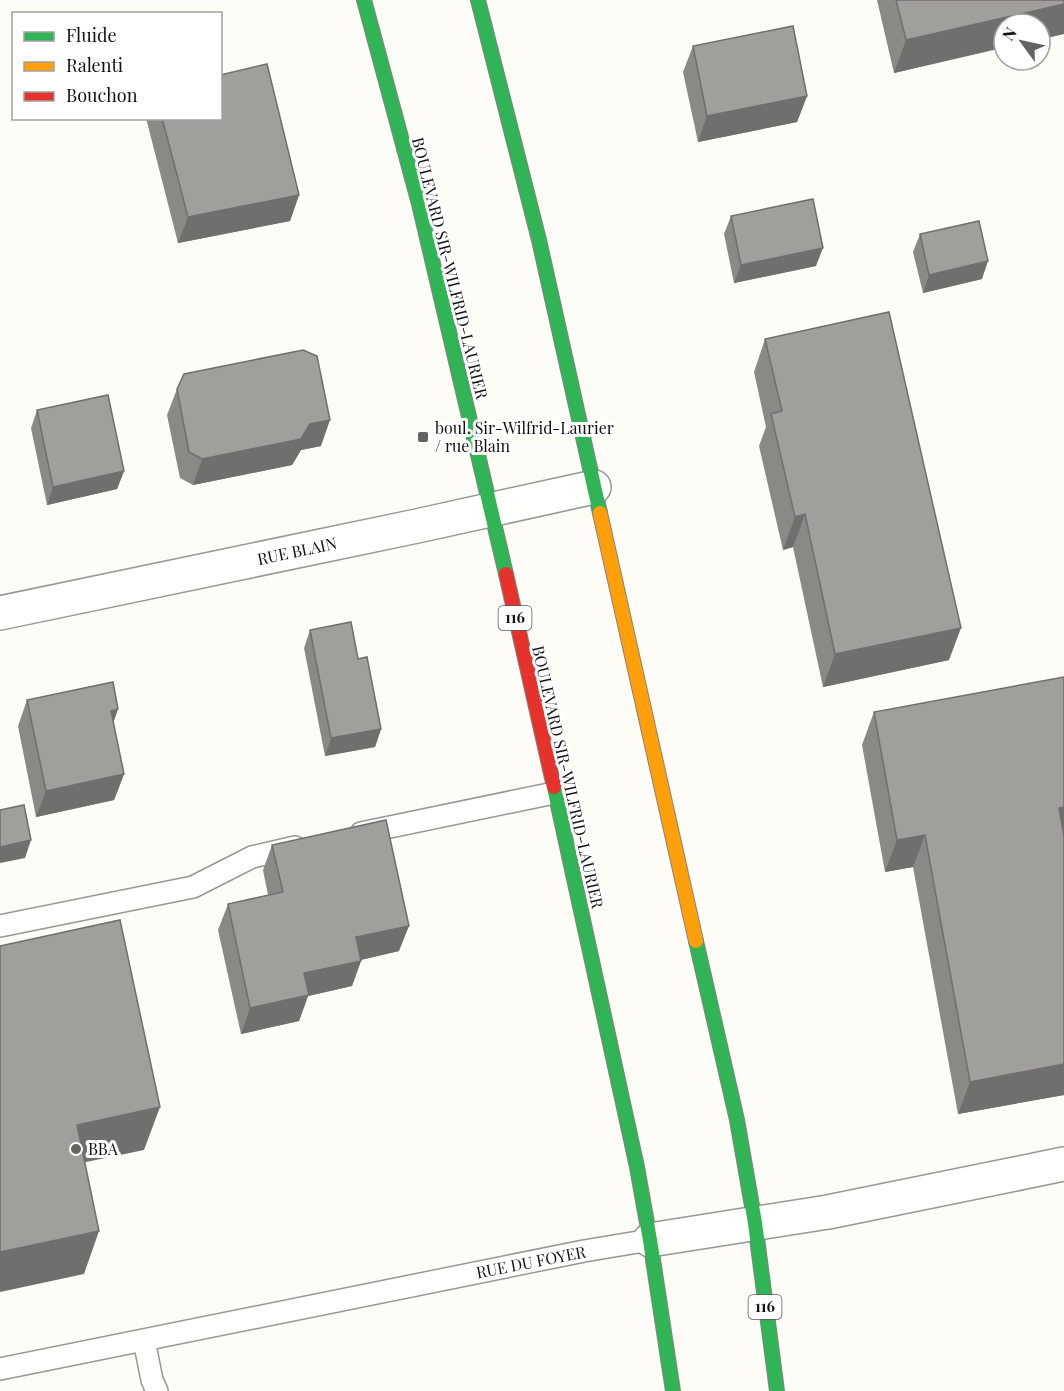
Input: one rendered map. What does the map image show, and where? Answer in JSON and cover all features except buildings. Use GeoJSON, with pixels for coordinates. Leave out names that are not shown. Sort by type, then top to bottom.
{"type":"FeatureCollection","features":[{"type":"Feature","properties":{"kind":"main road","name":"BOULEVARD SIR-WILFRID-LAURIER"},"geometry":{"type":"LineString","coordinates":[[363,0],[418,204],[491,509],[606,1019],[637,1167],[673,1391]]}},
{"type":"Feature","properties":{"kind":"main road","name":"116"},"geometry":{"type":"LineString","coordinates":[[478,0],[539,240],[737,1120],[755,1223],[777,1391]]}},
{"type":"Feature","properties":{"kind":"street","name":"RUE BLAIN"},"geometry":{"type":"LineString","coordinates":[[0,613],[594,487]]}},
{"type":"Feature","properties":{"kind":"street","name":"RUE DU FOYER"},"geometry":{"type":"LineString","coordinates":[[650,1240],[828,1212],[1064,1164]]}},
{"type":"Feature","properties":{"kind":"lane"},"geometry":{"type":"LineString","coordinates":[[341,838],[555,793]]}},
{"type":"Feature","properties":{"kind":"lane"},"geometry":{"type":"LineString","coordinates":[[0,926],[193,887],[252,857],[319,842]]}},
{"type":"Feature","properties":{"kind":"lane","name":"RUE DU FOYER"},"geometry":{"type":"LineString","coordinates":[[0,1369],[584,1251],[650,1240]]}},
{"type":"Feature","properties":{"kind":"lane"},"geometry":{"type":"LineString","coordinates":[[144,1340],[152,1380],[157,1391]]}},
{"type":"Feature","properties":{"kind":"traffic: fast"},"geometry":{"type":"LineString","coordinates":[[364,0],[419,204],[506,574]]}},
{"type":"Feature","properties":{"kind":"traffic: fast"},"geometry":{"type":"LineString","coordinates":[[478,0],[539,240],[600,513]]}},
{"type":"Feature","properties":{"kind":"traffic: fast"},"geometry":{"type":"LineString","coordinates":[[554,787],[637,1167],[673,1391]]}},
{"type":"Feature","properties":{"kind":"traffic: fast"},"geometry":{"type":"LineString","coordinates":[[696,941],[737,1120],[755,1223],[777,1391]]}},
{"type":"Feature","properties":{"kind":"traffic: slow"},"geometry":{"type":"LineString","coordinates":[[600,513],[696,941]]}},
{"type":"Feature","properties":{"kind":"traffic: jam"},"geometry":{"type":"LineString","coordinates":[[506,574],[554,787]]}},
{"type":"Feature","properties":{"kind":"place","name":"boul. Sir-Wilfrid-Laurier / rue Blain"},"geometry":{"type":"Point","coordinates":[423,437]}},
{"type":"Feature","properties":{"kind":"place","name":"BBA"},"geometry":{"type":"Point","coordinates":[76,1149]}}]}
